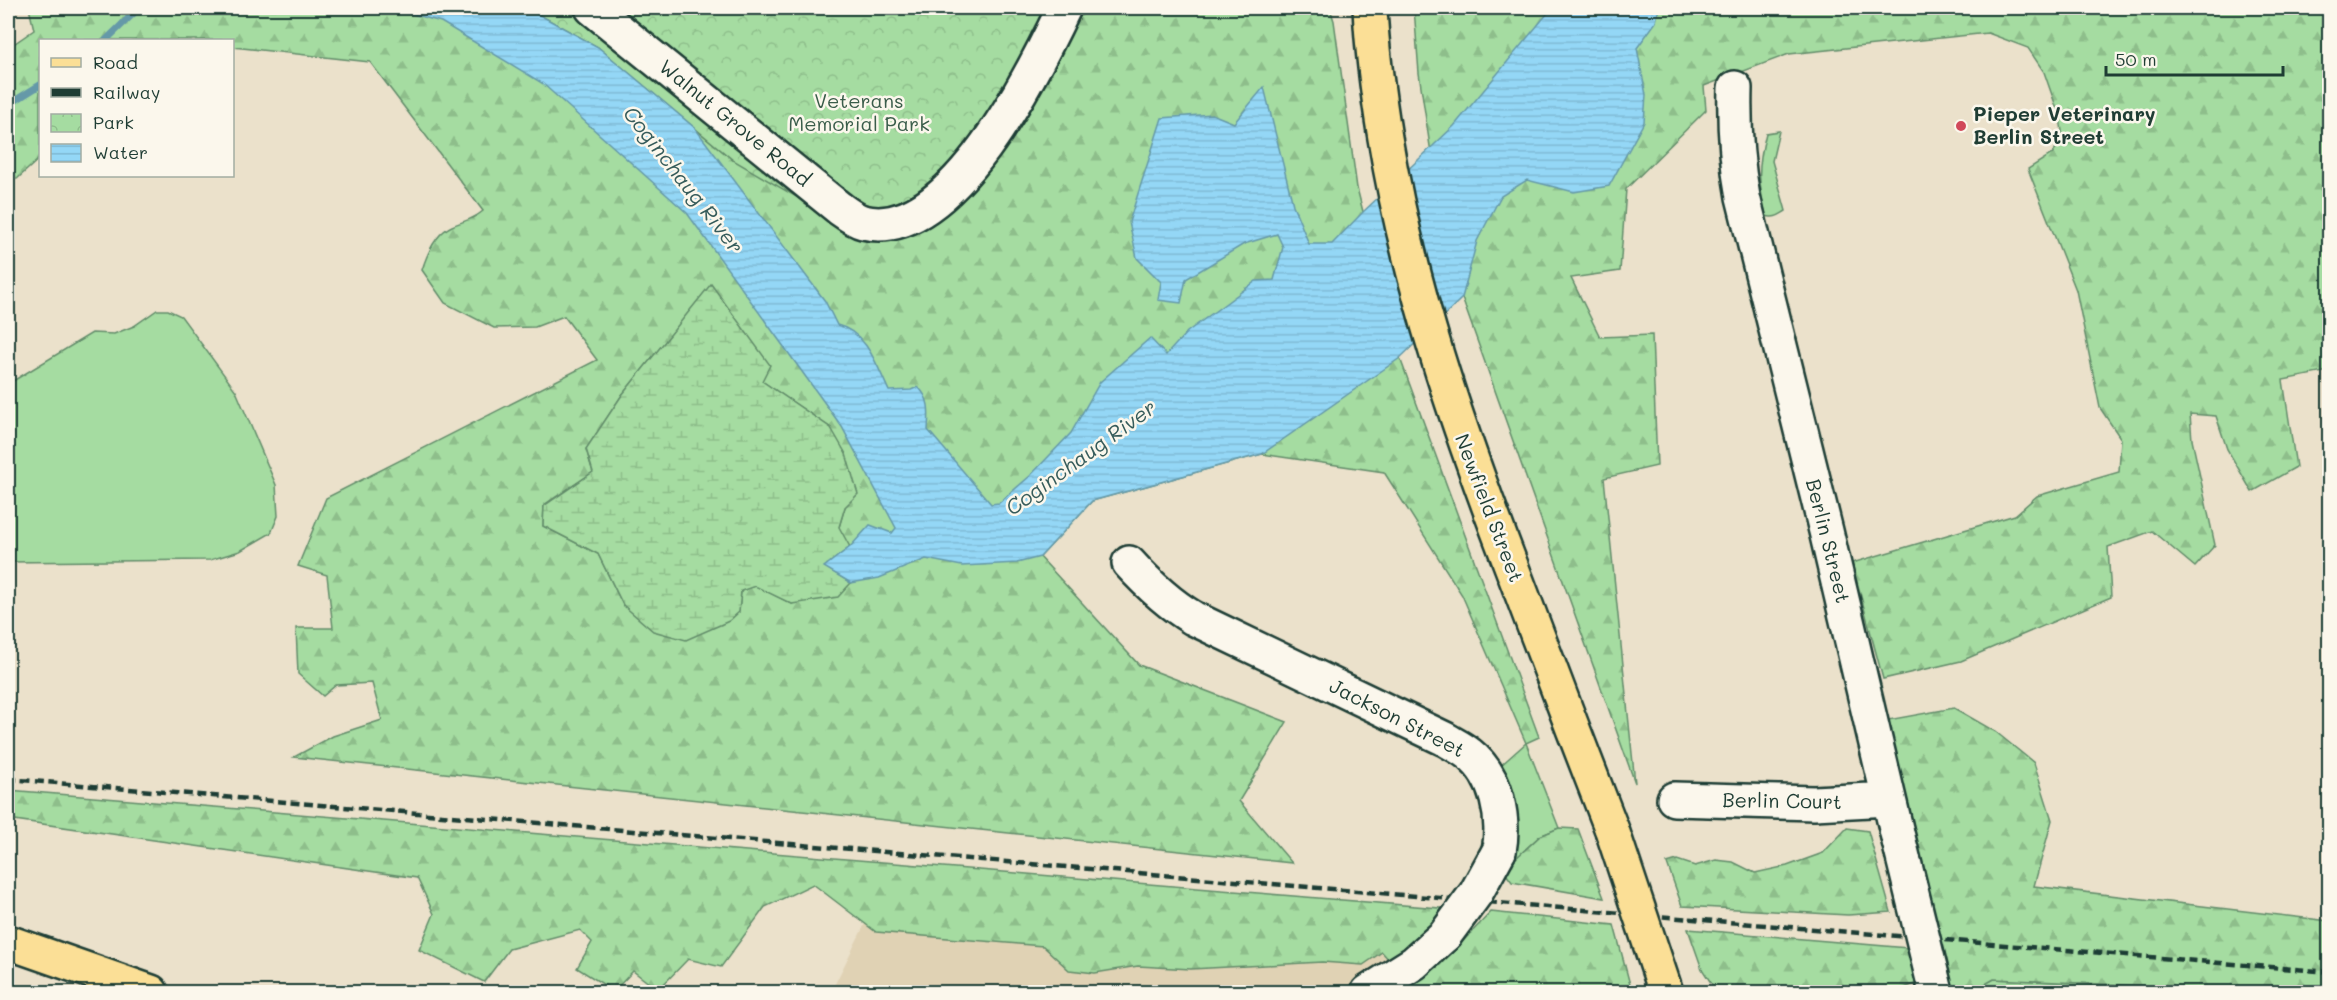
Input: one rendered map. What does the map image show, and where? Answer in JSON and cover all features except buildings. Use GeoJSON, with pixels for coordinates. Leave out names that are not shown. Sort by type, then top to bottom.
{"type":"FeatureCollection","features":[{"type":"Feature","properties":{"kind":"main road","name":"Newfield Street"},"geometry":{"type":"LineString","coordinates":[[1370,8],[1378,92],[1394,191],[1415,282],[1440,368],[1465,446],[1612,830],[1666,993]]}},
{"type":"Feature","properties":{"kind":"main road"},"geometry":{"type":"LineString","coordinates":[[8,942],[151,993]]}},
{"type":"Feature","properties":{"kind":"street","name":"Walnut Grove Road"},"geometry":{"type":"LineString","coordinates":[[592,8],[839,208],[861,222],[884,224],[912,217],[934,203],[957,182],[1005,116],[1064,8]]}},
{"type":"Feature","properties":{"kind":"street","name":"Berlin Street"},"geometry":{"type":"LineString","coordinates":[[1735,88],[1734,127],[1737,164],[1743,196],[1826,531],[1936,993]]}},
{"type":"Feature","properties":{"kind":"street","name":"Jackson Street"},"geometry":{"type":"LineString","coordinates":[[1130,563],[1148,584],[1172,605],[1193,618],[1445,739],[1471,755],[1487,776],[1497,799],[1502,827],[1499,851],[1476,893],[1445,935],[1414,963],[1368,993]]}},
{"type":"Feature","properties":{"kind":"street","name":"Berlin Court"},"geometry":{"type":"LineString","coordinates":[[1674,799],[1814,803],[1889,799]]}},
{"type":"Feature","properties":{"kind":"shaded area"},"geometry":{"type":"Polygon","coordinates":[[[865,924],[876,932],[1043,946],[1069,970],[1095,973],[1138,966],[1191,969],[1322,962],[1363,964],[1382,952],[1390,961],[1338,992],[831,992],[865,924]]]}},
{"type":"Feature","properties":{"kind":"green space"},"geometry":{"type":"Polygon","coordinates":[[[29,8],[536,8],[538,14],[598,47],[733,160],[1050,8],[1330,8],[1334,21],[1357,188],[1400,358],[1539,737],[1526,743],[1462,595],[1384,472],[1262,454],[1092,501],[1040,557],[1139,665],[1287,722],[1239,801],[1292,863],[294,757],[333,736],[382,720],[372,683],[336,685],[323,696],[298,674],[296,628],[333,628],[327,575],[298,566],[326,498],[597,360],[564,316],[535,327],[494,328],[445,303],[422,270],[427,257],[437,239],[446,229],[471,219],[483,211],[370,62],[234,47],[234,39],[39,39],[39,159],[17,179],[8,171],[8,48],[34,30],[29,8]],[[711,285],[622,395],[586,449],[593,472],[544,505],[543,526],[598,554],[623,605],[739,612],[741,591],[756,586],[792,604],[851,583],[824,567],[845,507],[831,428],[762,381],[711,285]]]}},
{"type":"Feature","properties":{"kind":"green space","name":"Veterans Memorial Park"},"geometry":{"type":"Polygon","coordinates":[[[527,8],[1050,8],[972,142],[890,227],[869,239],[733,160],[598,47],[527,8]]]}},
{"type":"Feature","properties":{"kind":"green space"},"geometry":{"type":"Polygon","coordinates":[[[1414,8],[2329,8],[2329,371],[2283,380],[2296,467],[2252,492],[2227,449],[2216,416],[2190,414],[2192,440],[2215,545],[2195,567],[2152,531],[2108,547],[2111,597],[1961,661],[1883,679],[1852,563],[2015,515],[2037,496],[2119,472],[2121,439],[2100,408],[2076,290],[2028,169],[2052,154],[2063,138],[2060,118],[2044,72],[2028,48],[1988,33],[1789,54],[1704,86],[1706,110],[1626,189],[1620,271],[1571,278],[1600,337],[1652,335],[1657,466],[1604,478],[1635,783],[1462,298],[1440,213],[1419,73],[1414,8]]]}},
{"type":"Feature","properties":{"kind":"green space"},"geometry":{"type":"Polygon","coordinates":[[[1779,131],[1772,161],[1786,211],[1769,217],[1766,216],[1761,193],[1761,156],[1766,133],[1779,131]]]}},
{"type":"Feature","properties":{"kind":"green space"},"geometry":{"type":"Polygon","coordinates":[[[711,284],[770,365],[762,381],[831,428],[846,454],[858,494],[845,507],[839,527],[850,547],[825,567],[851,583],[838,597],[792,604],[755,586],[741,591],[739,612],[729,621],[686,640],[653,631],[623,605],[598,554],[543,526],[544,506],[593,472],[586,449],[622,395],[711,284]]]}},
{"type":"Feature","properties":{"kind":"green space"},"geometry":{"type":"Polygon","coordinates":[[[157,310],[168,310],[181,316],[236,391],[276,485],[278,516],[271,533],[240,551],[210,560],[8,562],[8,384],[92,333],[114,334],[134,326],[157,310]]]}},
{"type":"Feature","properties":{"kind":"green space"},"geometry":{"type":"Polygon","coordinates":[[[1954,708],[1996,732],[2034,763],[2052,820],[2034,886],[2329,921],[2329,992],[2274,992],[1994,979],[1971,992],[1954,992],[1888,720],[1954,708]]]}},
{"type":"Feature","properties":{"kind":"green space"},"geometry":{"type":"Polygon","coordinates":[[[1526,743],[1559,828],[1540,836],[1503,870],[1499,767],[1526,743]]]}},
{"type":"Feature","properties":{"kind":"green space"},"geometry":{"type":"Polygon","coordinates":[[[8,790],[1451,909],[1439,923],[1390,961],[1382,952],[1363,965],[1322,962],[1191,969],[1138,966],[1095,973],[1069,970],[1043,946],[876,932],[813,884],[765,907],[721,967],[688,959],[658,990],[633,971],[614,991],[577,968],[592,942],[580,930],[509,949],[484,982],[419,950],[434,914],[417,878],[8,819],[8,790]]]}},
{"type":"Feature","properties":{"kind":"green space"},"geometry":{"type":"Polygon","coordinates":[[[1559,828],[1578,829],[1604,898],[1512,882],[1503,870],[1540,836],[1559,828]]]}},
{"type":"Feature","properties":{"kind":"green space"},"geometry":{"type":"Polygon","coordinates":[[[1847,828],[1868,831],[1891,912],[1848,915],[1682,906],[1667,863],[1677,860],[1695,866],[1716,860],[1733,862],[1755,873],[1787,866],[1823,853],[1847,828]]]}},
{"type":"Feature","properties":{"kind":"green space"},"geometry":{"type":"Polygon","coordinates":[[[1491,912],[1614,925],[1632,992],[1397,992],[1439,966],[1491,912]]]}},
{"type":"Feature","properties":{"kind":"green space"},"geometry":{"type":"Polygon","coordinates":[[[1688,929],[1908,948],[1917,983],[1902,989],[1878,992],[1717,992],[1702,969],[1688,929]]]}},
{"type":"Feature","properties":{"kind":"green space"},"geometry":{"type":"Polygon","coordinates":[[[1994,979],[2203,989],[2199,992],[2098,992],[2093,985],[2080,992],[1971,992],[1994,979]]]}},
{"type":"Feature","properties":{"kind":"water","name":"Coginchaug River"},"geometry":{"type":"Polygon","coordinates":[[[391,8],[527,8],[598,47],[695,128],[825,301],[837,325],[856,335],[870,351],[889,391],[911,390],[918,387],[925,396],[928,407],[928,430],[991,504],[999,503],[1030,476],[1071,433],[1100,382],[1150,338],[1166,355],[1187,332],[1256,281],[1274,280],[1283,247],[1277,234],[1244,244],[1186,279],[1181,303],[1158,300],[1161,282],[1137,258],[1129,222],[1162,118],[1212,114],[1234,123],[1264,87],[1293,205],[1309,244],[1332,244],[1454,126],[1552,8],[1659,8],[1656,22],[1637,48],[1646,95],[1644,122],[1609,186],[1574,192],[1527,180],[1501,196],[1477,241],[1462,298],[1400,358],[1262,454],[1092,501],[1040,557],[1017,563],[962,566],[926,559],[879,578],[851,583],[824,567],[850,547],[870,525],[892,533],[896,528],[842,427],[687,213],[542,83],[441,22],[391,8]]]}},
{"type":"Feature","properties":{"kind":"waterway"},"geometry":{"type":"LineString","coordinates":[[107,39],[139,8]]}},
{"type":"Feature","properties":{"kind":"waterway"},"geometry":{"type":"LineString","coordinates":[[8,105],[39,86]]}},
{"type":"Feature","properties":{"kind":"railway"},"geometry":{"type":"LineString","coordinates":[[8,779],[2330,972]]}},
{"type":"Feature","properties":{"kind":"place","name":"Pieper Veterinary Berlin Street"},"geometry":{"type":"Point","coordinates":[1961,126]}}]}
